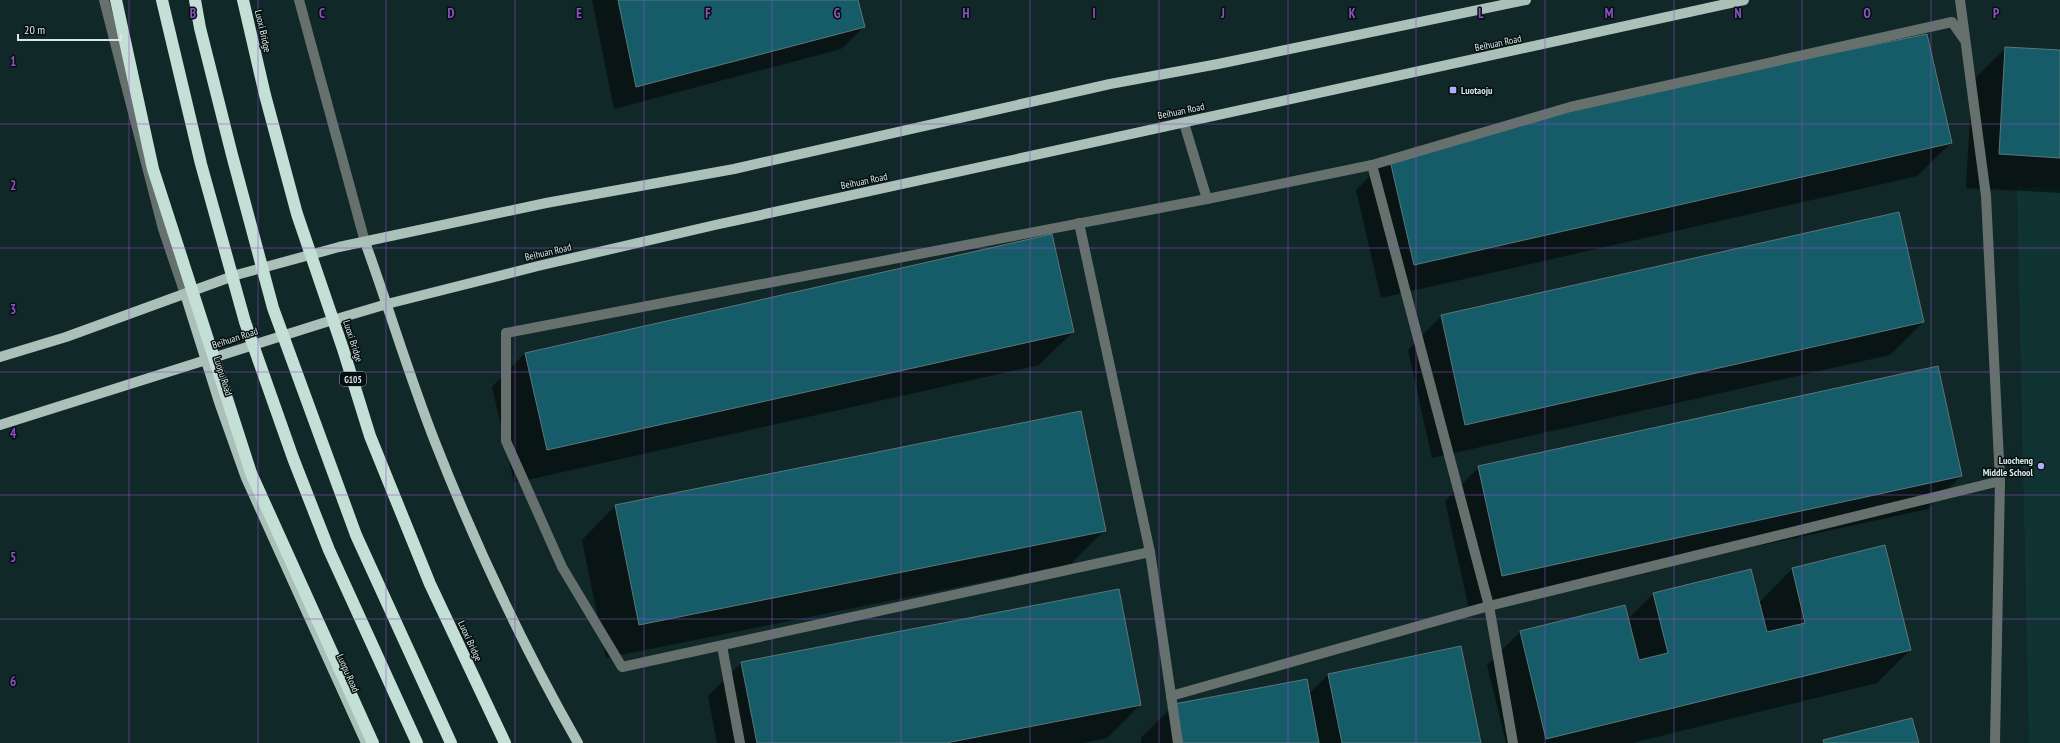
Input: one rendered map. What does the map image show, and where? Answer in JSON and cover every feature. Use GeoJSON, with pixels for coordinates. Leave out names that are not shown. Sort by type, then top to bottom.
{"type":"FeatureCollection","features":[{"type":"Feature","properties":{"kind":"highway"},"geometry":{"type":"LineString","coordinates":[[116,0],[153,169],[251,473],[373,743]]}},
{"type":"Feature","properties":{"kind":"highway"},"geometry":{"type":"LineString","coordinates":[[162,0],[201,164],[245,322],[293,458],[329,550],[417,743]]}},
{"type":"Feature","properties":{"kind":"highway"},"geometry":{"type":"LineString","coordinates":[[195,0],[200,28],[228,140],[273,308],[356,535],[451,743]]}},
{"type":"Feature","properties":{"kind":"highway","name":"Luoxi Bridge"},"geometry":{"type":"LineString","coordinates":[[243,0],[264,95],[297,214],[343,349],[370,436],[430,584],[505,743]]}},
{"type":"Feature","properties":{"kind":"main road"},"geometry":{"type":"LineString","coordinates":[[0,357],[66,336],[236,275],[365,242],[546,203],[734,169],[1110,84],[1218,64],[1491,4],[1526,0]]}},
{"type":"Feature","properties":{"kind":"main road","name":"Beihuan Road"},"geometry":{"type":"LineString","coordinates":[[0,425],[387,304],[538,266],[707,227],[1744,0]]}},
{"type":"Feature","properties":{"kind":"main road"},"geometry":{"type":"LineString","coordinates":[[365,242],[435,442],[473,533],[522,636],[578,743]]}},
{"type":"Feature","properties":{"kind":"main road","name":"Luopu Road"},"geometry":{"type":"LineString","coordinates":[[185,294],[246,478],[366,743]]}},
{"type":"Feature","properties":{"kind":"street","name":"Luopu Road"},"geometry":{"type":"LineString","coordinates":[[104,0],[163,229],[185,294]]}},
{"type":"Feature","properties":{"kind":"street"},"geometry":{"type":"LineString","coordinates":[[299,0],[365,242]]}},
{"type":"Feature","properties":{"kind":"street"},"geometry":{"type":"LineString","coordinates":[[1960,0],[1986,196],[2000,481],[1995,743]]}},
{"type":"Feature","properties":{"kind":"street"},"geometry":{"type":"LineString","coordinates":[[1150,552],[622,667],[562,567],[506,441],[506,333],[1207,199],[1372,165],[1570,107],[1952,22],[1965,40]]}},
{"type":"Feature","properties":{"kind":"street"},"geometry":{"type":"LineString","coordinates":[[1184,123],[1207,199]]}},
{"type":"Feature","properties":{"kind":"street"},"geometry":{"type":"LineString","coordinates":[[1372,165],[1489,606],[1513,743]]}},
{"type":"Feature","properties":{"kind":"street"},"geometry":{"type":"LineString","coordinates":[[1079,223],[1150,552],[1178,743]]}},
{"type":"Feature","properties":{"kind":"street"},"geometry":{"type":"LineString","coordinates":[[1171,696],[1489,606],[2000,481]]}},
{"type":"Feature","properties":{"kind":"street"},"geometry":{"type":"LineString","coordinates":[[722,646],[740,743]]}},
{"type":"Feature","properties":{"kind":"shaded area","name":"Luocheng Middle School"},"geometry":{"type":"Polygon","coordinates":[[[2017,187],[2060,188],[2060,743],[2029,743],[2017,187]]]}},
{"type":"Feature","properties":{"kind":"building"},"geometry":{"type":"Polygon","coordinates":[[[618,0],[858,0],[865,27],[636,87],[618,0]]]}},
{"type":"Feature","properties":{"kind":"building"},"geometry":{"type":"Polygon","coordinates":[[[1927,34],[1952,143],[1414,265],[1389,156],[1570,107],[1927,34]]]}},
{"type":"Feature","properties":{"kind":"building"},"geometry":{"type":"Polygon","coordinates":[[[2005,47],[2060,50],[2060,158],[1999,154],[2005,47]]]}},
{"type":"Feature","properties":{"kind":"building"},"geometry":{"type":"Polygon","coordinates":[[[1899,212],[1924,322],[1465,425],[1441,315],[1899,212]]]}},
{"type":"Feature","properties":{"kind":"building"},"geometry":{"type":"Polygon","coordinates":[[[1052,234],[1074,332],[547,450],[525,353],[1052,234]]]}},
{"type":"Feature","properties":{"kind":"building"},"geometry":{"type":"Polygon","coordinates":[[[1938,366],[1962,476],[1502,576],[1478,466],[1938,366]]]}},
{"type":"Feature","properties":{"kind":"building"},"geometry":{"type":"Polygon","coordinates":[[[1081,411],[1106,531],[639,625],[615,505],[1081,411]]]}},
{"type":"Feature","properties":{"kind":"building"},"geometry":{"type":"Polygon","coordinates":[[[1885,545],[1911,650],[1546,739],[1520,631],[1625,605],[1639,660],[1668,653],[1653,593],[1751,569],[1767,632],[1805,623],[1792,568],[1885,545]]]}},
{"type":"Feature","properties":{"kind":"building"},"geometry":{"type":"Polygon","coordinates":[[[1119,589],[1141,705],[946,743],[757,743],[741,662],[1119,589]]]}},
{"type":"Feature","properties":{"kind":"building"},"geometry":{"type":"Polygon","coordinates":[[[1461,646],[1481,743],[1342,743],[1328,674],[1461,646]]]}},
{"type":"Feature","properties":{"kind":"building"},"geometry":{"type":"Polygon","coordinates":[[[1307,679],[1319,743],[1181,743],[1174,704],[1307,679]]]}},
{"type":"Feature","properties":{"kind":"building"},"geometry":{"type":"Polygon","coordinates":[[[1912,718],[1919,743],[1824,743],[1823,740],[1912,718]]]}},
{"type":"Feature","properties":{"kind":"place","name":"Luotaoju"},"geometry":{"type":"Point","coordinates":[1453,90]}},
{"type":"Feature","properties":{"kind":"place","name":"Luocheng Middle School"},"geometry":{"type":"Point","coordinates":[2041,466]}}]}
